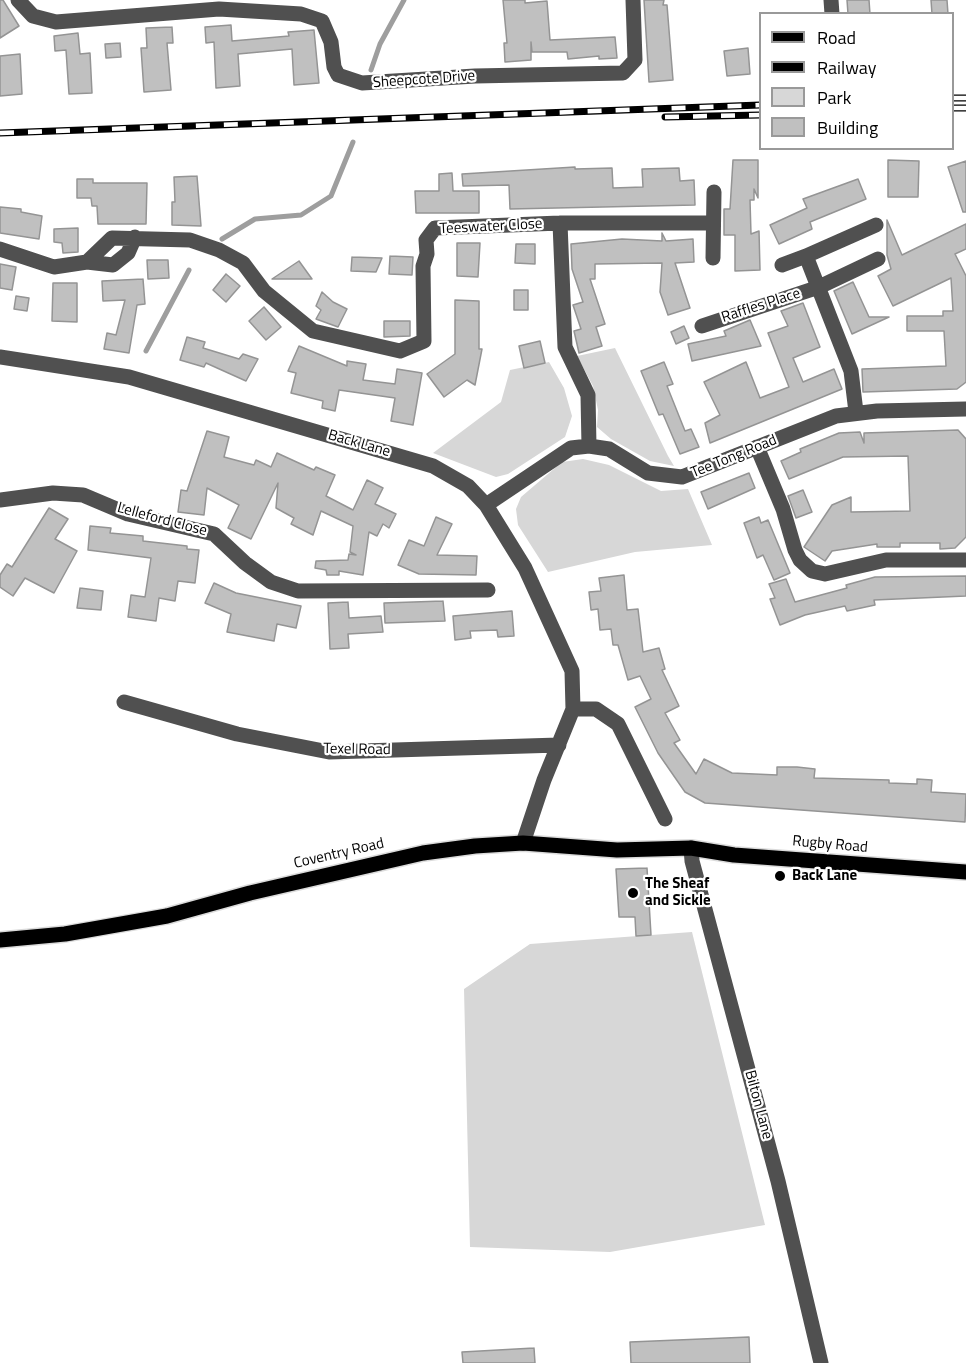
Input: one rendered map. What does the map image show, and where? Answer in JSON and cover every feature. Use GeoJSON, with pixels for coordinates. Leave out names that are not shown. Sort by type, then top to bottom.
{"type":"FeatureCollection","features":[{"type":"Feature","properties":{"kind":"main road","name":"Coventry Road"},"geometry":{"type":"LineString","coordinates":[[0,940],[65,934],[167,916],[250,893],[423,853],[523,843],[617,849],[691,848]]}},
{"type":"Feature","properties":{"kind":"main road","name":"Rugby Road"},"geometry":{"type":"LineString","coordinates":[[691,848],[734,855],[966,872]]}},
{"type":"Feature","properties":{"kind":"street","name":"Sheepcote Drive"},"geometry":{"type":"LineString","coordinates":[[18,0],[33,15],[56,22],[197,10],[301,14],[322,21],[331,42],[334,68],[339,75],[362,83],[475,76],[623,73],[635,60],[633,0]]}},
{"type":"Feature","properties":{"kind":"street"},"geometry":{"type":"LineString","coordinates":[[713,258],[714,192]]}},
{"type":"Feature","properties":{"kind":"street","name":"Teeswater Close"},"geometry":{"type":"LineString","coordinates":[[0,249],[54,267],[87,262],[112,238],[190,240],[219,250],[243,263],[264,291],[313,331],[400,351],[424,341],[423,266],[427,254],[426,240],[435,228],[712,223]]}},
{"type":"Feature","properties":{"kind":"street","name":"Teeswater Close"},"geometry":{"type":"LineString","coordinates":[[560,224],[565,347],[588,395],[589,446]]}},
{"type":"Feature","properties":{"kind":"street"},"geometry":{"type":"LineString","coordinates":[[782,265],[876,225]]}},
{"type":"Feature","properties":{"kind":"street"},"geometry":{"type":"LineString","coordinates":[[806,255],[819,287]]}},
{"type":"Feature","properties":{"kind":"street","name":"Raffles Place"},"geometry":{"type":"LineString","coordinates":[[702,326],[819,287],[878,259]]}},
{"type":"Feature","properties":{"kind":"street","name":"Raffles Place"},"geometry":{"type":"LineString","coordinates":[[819,287],[851,371],[856,412]]}},
{"type":"Feature","properties":{"kind":"street","name":"Back Lane"},"geometry":{"type":"LineString","coordinates":[[0,357],[129,376],[434,466],[468,486],[486,505],[525,568],[572,671],[573,709],[523,843]]}},
{"type":"Feature","properties":{"kind":"street","name":"Tee Tong Road"},"geometry":{"type":"LineString","coordinates":[[589,446],[609,449],[648,473],[682,477],[836,417],[856,412],[966,409]]}},
{"type":"Feature","properties":{"kind":"street"},"geometry":{"type":"LineString","coordinates":[[486,505],[570,448],[589,446]]}},
{"type":"Feature","properties":{"kind":"street"},"geometry":{"type":"LineString","coordinates":[[757,447],[783,509],[795,550],[800,560],[812,571],[825,574],[886,560],[966,560]]}},
{"type":"Feature","properties":{"kind":"street","name":"Lelleford Close"},"geometry":{"type":"LineString","coordinates":[[0,500],[53,493],[83,495],[128,514],[214,534],[245,563],[271,582],[298,591],[488,590]]}},
{"type":"Feature","properties":{"kind":"street","name":"Texel Road"},"geometry":{"type":"LineString","coordinates":[[124,702],[237,734],[329,752],[559,745]]}},
{"type":"Feature","properties":{"kind":"street"},"geometry":{"type":"LineString","coordinates":[[573,709],[597,709],[618,724],[665,819]]}},
{"type":"Feature","properties":{"kind":"street","name":"Bilton Lane"},"geometry":{"type":"LineString","coordinates":[[691,848],[695,872],[778,1181],[821,1363]]}},
{"type":"Feature","properties":{"kind":"green space"},"geometry":{"type":"Polygon","coordinates":[[[615,348],[674,466],[650,461],[611,439],[597,427],[598,410],[593,386],[577,356],[615,348]]]}},
{"type":"Feature","properties":{"kind":"green space"},"geometry":{"type":"Polygon","coordinates":[[[549,362],[564,388],[572,416],[565,437],[508,474],[496,477],[433,453],[501,402],[510,370],[549,362]]]}},
{"type":"Feature","properties":{"kind":"green space"},"geometry":{"type":"Polygon","coordinates":[[[583,459],[609,465],[661,491],[688,489],[712,545],[635,552],[548,572],[518,525],[516,509],[521,497],[562,462],[583,459]]]}},
{"type":"Feature","properties":{"kind":"green space"},"geometry":{"type":"Polygon","coordinates":[[[692,932],[765,1225],[610,1252],[470,1247],[464,989],[530,944],[692,932]]]}},
{"type":"Feature","properties":{"kind":"building"},"geometry":{"type":"Polygon","coordinates":[[[0,0],[3,0],[19,26],[0,38],[0,0]]]}},
{"type":"Feature","properties":{"kind":"building"},"geometry":{"type":"Polygon","coordinates":[[[503,0],[525,0],[525,3],[547,1],[550,40],[615,37],[617,58],[599,59],[599,56],[568,59],[567,52],[532,52],[531,42],[531,60],[505,62],[504,43],[507,43],[503,0]]]}},
{"type":"Feature","properties":{"kind":"building"},"geometry":{"type":"Polygon","coordinates":[[[644,0],[664,0],[663,5],[667,5],[673,80],[649,82],[644,0]]]}},
{"type":"Feature","properties":{"kind":"building"},"geometry":{"type":"Polygon","coordinates":[[[847,0],[869,0],[870,12],[848,12],[847,0]]]}},
{"type":"Feature","properties":{"kind":"building"},"geometry":{"type":"Polygon","coordinates":[[[931,0],[947,0],[948,12],[932,12],[931,0]]]}},
{"type":"Feature","properties":{"kind":"building"},"geometry":{"type":"Polygon","coordinates":[[[231,25],[232,41],[289,36],[288,32],[314,30],[319,83],[294,85],[292,49],[238,54],[240,86],[216,88],[214,42],[206,43],[205,27],[231,25]]]}},
{"type":"Feature","properties":{"kind":"building"},"geometry":{"type":"Polygon","coordinates":[[[172,27],[173,43],[167,43],[171,90],[144,92],[141,48],[147,48],[146,28],[172,27]]]}},
{"type":"Feature","properties":{"kind":"building"},"geometry":{"type":"Polygon","coordinates":[[[78,33],[80,54],[90,53],[92,93],[69,94],[66,50],[55,51],[54,36],[78,33]]]}},
{"type":"Feature","properties":{"kind":"building"},"geometry":{"type":"Polygon","coordinates":[[[120,43],[121,57],[106,58],[105,44],[120,43]]]}},
{"type":"Feature","properties":{"kind":"building"},"geometry":{"type":"Polygon","coordinates":[[[748,48],[750,74],[727,76],[724,51],[748,48]]]}},
{"type":"Feature","properties":{"kind":"building"},"geometry":{"type":"Polygon","coordinates":[[[20,54],[22,94],[0,96],[0,56],[20,54]]]}},
{"type":"Feature","properties":{"kind":"building"},"geometry":{"type":"Polygon","coordinates":[[[733,160],[758,160],[758,198],[754,189],[754,200],[750,200],[751,234],[759,231],[760,270],[735,271],[735,235],[724,235],[724,209],[730,209],[733,160]]]}},
{"type":"Feature","properties":{"kind":"building"},"geometry":{"type":"Polygon","coordinates":[[[888,160],[919,161],[918,197],[888,197],[888,160]]]}},
{"type":"Feature","properties":{"kind":"building"},"geometry":{"type":"Polygon","coordinates":[[[966,161],[966,212],[963,212],[948,167],[966,161]]]}},
{"type":"Feature","properties":{"kind":"building"},"geometry":{"type":"Polygon","coordinates":[[[575,167],[575,169],[612,168],[613,188],[643,187],[642,169],[679,168],[680,181],[694,180],[695,205],[510,209],[509,185],[463,186],[462,174],[575,167]]]}},
{"type":"Feature","properties":{"kind":"building"},"geometry":{"type":"Polygon","coordinates":[[[452,173],[453,191],[479,191],[479,213],[416,213],[415,191],[439,191],[439,174],[452,173]]]}},
{"type":"Feature","properties":{"kind":"building"},"geometry":{"type":"Polygon","coordinates":[[[197,176],[201,226],[172,225],[172,202],[175,202],[174,177],[197,176]]]}},
{"type":"Feature","properties":{"kind":"building"},"geometry":{"type":"Polygon","coordinates":[[[77,179],[93,179],[93,183],[147,183],[146,224],[98,224],[97,206],[92,206],[91,198],[77,198],[77,179]]]}},
{"type":"Feature","properties":{"kind":"building"},"geometry":{"type":"Polygon","coordinates":[[[858,179],[866,199],[810,222],[812,229],[779,244],[770,225],[807,208],[803,199],[858,179]]]}},
{"type":"Feature","properties":{"kind":"building"},"geometry":{"type":"Polygon","coordinates":[[[0,207],[21,209],[21,212],[42,216],[39,239],[0,233],[0,207]]]}},
{"type":"Feature","properties":{"kind":"building"},"geometry":{"type":"Polygon","coordinates":[[[887,220],[902,255],[966,224],[966,249],[955,254],[966,276],[966,382],[957,389],[863,392],[862,369],[946,366],[944,331],[907,331],[907,316],[943,316],[943,311],[953,311],[951,278],[893,306],[878,276],[891,269],[887,255],[887,220]]]}},
{"type":"Feature","properties":{"kind":"building"},"geometry":{"type":"Polygon","coordinates":[[[78,228],[78,252],[63,253],[62,243],[54,242],[54,229],[78,228]]]}},
{"type":"Feature","properties":{"kind":"building"},"geometry":{"type":"Polygon","coordinates":[[[662,233],[666,241],[693,239],[694,262],[675,263],[690,308],[668,315],[660,292],[662,263],[595,264],[595,279],[590,279],[605,324],[596,327],[602,346],[579,353],[574,331],[581,329],[573,305],[583,302],[572,269],[571,244],[622,239],[662,241],[662,233]]]}},
{"type":"Feature","properties":{"kind":"building"},"geometry":{"type":"Polygon","coordinates":[[[457,243],[480,243],[478,277],[457,276],[457,243]]]}},
{"type":"Feature","properties":{"kind":"building"},"geometry":{"type":"Polygon","coordinates":[[[516,244],[535,244],[535,264],[515,263],[516,244]]]}},
{"type":"Feature","properties":{"kind":"building"},"geometry":{"type":"Polygon","coordinates":[[[390,256],[413,257],[412,275],[389,274],[390,256]]]}},
{"type":"Feature","properties":{"kind":"building"},"geometry":{"type":"Polygon","coordinates":[[[352,257],[382,258],[376,272],[351,271],[352,257]]]}},
{"type":"Feature","properties":{"kind":"building"},"geometry":{"type":"Polygon","coordinates":[[[147,260],[168,260],[169,278],[148,279],[147,260]]]}},
{"type":"Feature","properties":{"kind":"building"},"geometry":{"type":"Polygon","coordinates":[[[299,261],[312,279],[272,279],[299,261]]]}},
{"type":"Feature","properties":{"kind":"building"},"geometry":{"type":"Polygon","coordinates":[[[0,264],[16,267],[12,290],[0,288],[0,264]]]}},
{"type":"Feature","properties":{"kind":"building"},"geometry":{"type":"Polygon","coordinates":[[[226,274],[240,286],[226,302],[213,290],[226,274]]]}},
{"type":"Feature","properties":{"kind":"building"},"geometry":{"type":"Polygon","coordinates":[[[143,279],[145,304],[137,305],[129,353],[104,349],[107,333],[116,335],[125,300],[103,301],[102,281],[143,279]]]}},
{"type":"Feature","properties":{"kind":"building"},"geometry":{"type":"Polygon","coordinates":[[[853,282],[869,317],[889,317],[852,334],[834,291],[853,282]]]}},
{"type":"Feature","properties":{"kind":"building"},"geometry":{"type":"Polygon","coordinates":[[[53,283],[77,283],[77,322],[52,321],[53,283]]]}},
{"type":"Feature","properties":{"kind":"building"},"geometry":{"type":"Polygon","coordinates":[[[514,290],[528,290],[528,310],[514,310],[514,290]]]}},
{"type":"Feature","properties":{"kind":"building"},"geometry":{"type":"Polygon","coordinates":[[[322,292],[333,302],[347,309],[338,327],[316,319],[321,310],[316,306],[322,292]]]}},
{"type":"Feature","properties":{"kind":"building"},"geometry":{"type":"Polygon","coordinates":[[[16,296],[29,298],[27,311],[14,309],[16,296]]]}},
{"type":"Feature","properties":{"kind":"building"},"geometry":{"type":"Polygon","coordinates":[[[455,300],[479,301],[479,349],[482,349],[475,385],[467,380],[444,397],[427,374],[455,354],[455,300]]]}},
{"type":"Feature","properties":{"kind":"building"},"geometry":{"type":"Polygon","coordinates":[[[803,303],[820,347],[793,358],[803,382],[834,369],[842,389],[710,443],[705,423],[720,415],[704,382],[746,362],[760,398],[789,387],[768,333],[788,326],[781,311],[803,303]]]}},
{"type":"Feature","properties":{"kind":"building"},"geometry":{"type":"Polygon","coordinates":[[[264,307],[281,327],[266,340],[249,321],[264,307]]]}},
{"type":"Feature","properties":{"kind":"building"},"geometry":{"type":"Polygon","coordinates":[[[750,320],[761,346],[692,361],[688,344],[726,336],[724,331],[750,320]]]}},
{"type":"Feature","properties":{"kind":"building"},"geometry":{"type":"Polygon","coordinates":[[[384,321],[410,321],[410,336],[384,337],[384,321]]]}},
{"type":"Feature","properties":{"kind":"building"},"geometry":{"type":"Polygon","coordinates":[[[684,326],[689,338],[676,344],[671,332],[684,326]]]}},
{"type":"Feature","properties":{"kind":"building"},"geometry":{"type":"Polygon","coordinates":[[[187,337],[205,342],[203,348],[239,359],[243,354],[258,359],[246,381],[206,363],[204,367],[180,360],[187,337]]]}},
{"type":"Feature","properties":{"kind":"building"},"geometry":{"type":"Polygon","coordinates":[[[540,341],[545,363],[524,368],[519,346],[540,341]]]}},
{"type":"Feature","properties":{"kind":"building"},"geometry":{"type":"Polygon","coordinates":[[[299,346],[347,366],[347,361],[366,364],[363,380],[395,384],[397,369],[422,373],[413,425],[391,421],[395,398],[339,390],[335,411],[322,408],[323,401],[291,393],[296,373],[288,371],[299,346]]]}},
{"type":"Feature","properties":{"kind":"building"},"geometry":{"type":"Polygon","coordinates":[[[664,362],[673,384],[667,386],[685,431],[691,429],[699,447],[680,454],[663,414],[659,415],[641,371],[664,362]]]}},
{"type":"Feature","properties":{"kind":"building"},"geometry":{"type":"Polygon","coordinates":[[[958,430],[966,439],[966,537],[955,548],[940,549],[940,543],[900,543],[900,547],[877,547],[877,544],[832,551],[825,561],[804,547],[832,505],[851,497],[851,512],[910,511],[908,456],[843,457],[789,479],[781,461],[801,452],[800,449],[839,433],[860,432],[864,443],[864,433],[958,430]]]}},
{"type":"Feature","properties":{"kind":"building"},"geometry":{"type":"Polygon","coordinates":[[[207,431],[229,437],[224,457],[254,465],[256,460],[271,467],[277,453],[314,470],[316,467],[335,475],[326,496],[353,510],[367,480],[383,488],[375,504],[396,514],[389,528],[383,524],[377,536],[369,532],[363,575],[339,571],[339,575],[327,575],[326,570],[315,568],[316,561],[348,560],[349,554],[356,555],[350,552],[353,526],[321,511],[313,535],[291,524],[294,518],[276,508],[278,483],[251,539],[228,528],[239,505],[207,488],[204,515],[178,512],[181,490],[187,491],[207,431]]]}},
{"type":"Feature","properties":{"kind":"building"},"geometry":{"type":"Polygon","coordinates":[[[749,473],[755,488],[708,509],[701,492],[749,473]]]}},
{"type":"Feature","properties":{"kind":"building"},"geometry":{"type":"Polygon","coordinates":[[[803,490],[812,512],[796,518],[788,496],[803,490]]]}},
{"type":"Feature","properties":{"kind":"building"},"geometry":{"type":"Polygon","coordinates":[[[49,508],[68,519],[55,539],[77,551],[54,593],[25,578],[13,596],[0,587],[0,575],[7,564],[12,567],[49,508]]]}},
{"type":"Feature","properties":{"kind":"building"},"geometry":{"type":"Polygon","coordinates":[[[436,517],[452,524],[437,555],[477,556],[476,575],[419,574],[398,565],[409,540],[424,546],[436,517]]]}},
{"type":"Feature","properties":{"kind":"building"},"geometry":{"type":"Polygon","coordinates":[[[759,517],[761,523],[768,520],[790,573],[774,580],[763,555],[757,558],[744,523],[759,517]]]}},
{"type":"Feature","properties":{"kind":"building"},"geometry":{"type":"Polygon","coordinates":[[[90,526],[111,528],[110,533],[143,536],[143,541],[187,546],[187,549],[199,550],[195,583],[178,581],[175,601],[159,598],[156,621],[128,617],[131,595],[145,597],[151,558],[88,550],[90,526]]]}},
{"type":"Feature","properties":{"kind":"building"},"geometry":{"type":"Polygon","coordinates":[[[624,575],[627,610],[638,609],[643,652],[659,648],[665,669],[662,670],[679,706],[665,713],[680,740],[674,743],[696,774],[704,759],[732,773],[777,775],[777,767],[797,767],[815,769],[814,778],[889,780],[889,783],[917,784],[917,779],[932,780],[931,792],[966,794],[965,822],[705,803],[685,792],[658,753],[635,707],[651,699],[640,676],[628,680],[618,645],[613,645],[611,629],[600,630],[598,609],[591,610],[589,592],[601,591],[599,578],[624,575]]]}},
{"type":"Feature","properties":{"kind":"building"},"geometry":{"type":"Polygon","coordinates":[[[966,576],[966,596],[874,600],[875,605],[847,611],[845,606],[805,615],[780,625],[770,599],[775,598],[769,584],[786,579],[795,602],[847,588],[846,585],[875,577],[966,576]]]}},
{"type":"Feature","properties":{"kind":"building"},"geometry":{"type":"Polygon","coordinates":[[[214,583],[236,593],[301,606],[296,628],[277,624],[274,641],[227,632],[231,614],[205,603],[214,583]]]}},
{"type":"Feature","properties":{"kind":"building"},"geometry":{"type":"Polygon","coordinates":[[[80,588],[103,591],[101,610],[77,608],[80,588]]]}},
{"type":"Feature","properties":{"kind":"building"},"geometry":{"type":"Polygon","coordinates":[[[443,601],[445,621],[385,623],[384,603],[443,601]]]}},
{"type":"Feature","properties":{"kind":"building"},"geometry":{"type":"Polygon","coordinates":[[[348,602],[349,618],[381,616],[383,632],[348,634],[349,648],[330,649],[328,603],[348,602]]]}},
{"type":"Feature","properties":{"kind":"building"},"geometry":{"type":"Polygon","coordinates":[[[512,611],[514,636],[498,637],[497,630],[470,631],[471,638],[455,640],[453,616],[512,611]]]}},
{"type":"Feature","properties":{"kind":"building","name":"The Sheaf and Sickle"},"geometry":{"type":"Polygon","coordinates":[[[647,868],[651,935],[636,936],[635,917],[619,917],[616,869],[647,868]]]}},
{"type":"Feature","properties":{"kind":"building"},"geometry":{"type":"Polygon","coordinates":[[[749,1337],[750,1363],[631,1363],[630,1342],[749,1337]]]}},
{"type":"Feature","properties":{"kind":"building"},"geometry":{"type":"Polygon","coordinates":[[[534,1348],[535,1363],[463,1363],[462,1352],[534,1348]]]}},
{"type":"Feature","properties":{"kind":"waterway"},"geometry":{"type":"LineString","coordinates":[[371,70],[380,44],[404,0]]}},
{"type":"Feature","properties":{"kind":"waterway"},"geometry":{"type":"LineString","coordinates":[[222,239],[255,219],[301,215],[331,196],[353,142]]}},
{"type":"Feature","properties":{"kind":"waterway"},"geometry":{"type":"LineString","coordinates":[[146,351],[189,270]]}},
{"type":"Feature","properties":{"kind":"railway"},"geometry":{"type":"LineString","coordinates":[[954,98],[966,98]]}},
{"type":"Feature","properties":{"kind":"railway"},"geometry":{"type":"LineString","coordinates":[[0,133],[759,105]]}},
{"type":"Feature","properties":{"kind":"railway"},"geometry":{"type":"LineString","coordinates":[[954,108],[966,108]]}},
{"type":"Feature","properties":{"kind":"railway"},"geometry":{"type":"LineString","coordinates":[[665,117],[759,115]]}},
{"type":"Feature","properties":{"kind":"place","name":"Back Lane"},"geometry":{"type":"Point","coordinates":[780,876]}},
{"type":"Feature","properties":{"kind":"place","name":"The Sheaf and Sickle"},"geometry":{"type":"Point","coordinates":[633,893]}}]}
